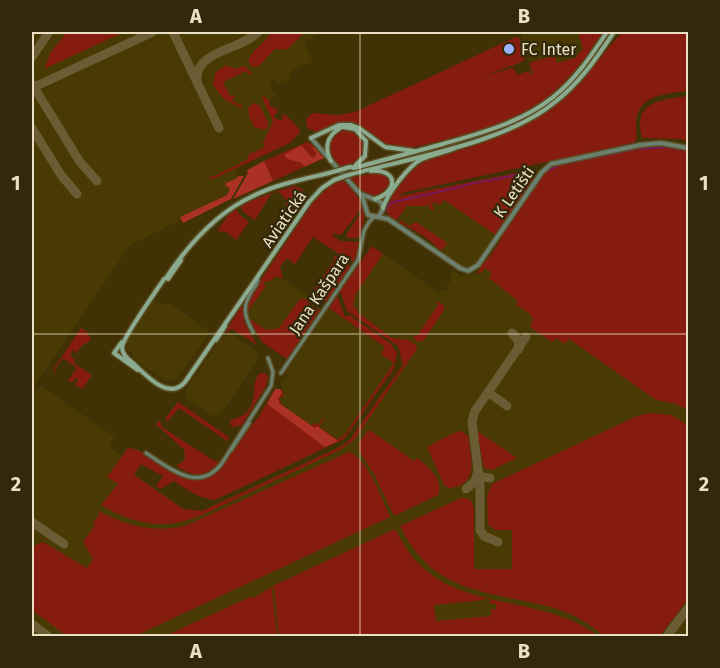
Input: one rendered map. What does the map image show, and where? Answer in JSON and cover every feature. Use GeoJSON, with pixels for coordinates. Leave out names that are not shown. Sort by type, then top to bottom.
{"type":"FeatureCollection","features":[{"type":"Feature","properties":{"kind":"main road","name":"Aviatická"},"geometry":{"type":"LineString","coordinates":[[607,32],[570,81],[537,108],[494,128],[417,151],[278,186],[251,196],[212,223],[195,240],[127,337],[122,347],[123,352],[141,372],[165,388],[177,388],[184,384],[322,188],[334,180],[354,173],[464,144],[515,127],[553,104],[583,75],[614,32]]}},
{"type":"Feature","properties":{"kind":"main road"},"geometry":{"type":"LineString","coordinates":[[311,138],[339,125],[351,124],[389,148],[417,151]]}},
{"type":"Feature","properties":{"kind":"main road"},"geometry":{"type":"LineString","coordinates":[[311,138],[340,128],[349,127],[358,131],[366,144],[363,159],[350,167]]}},
{"type":"Feature","properties":{"kind":"main road"},"geometry":{"type":"LineString","coordinates":[[331,161],[327,150],[328,141],[340,128]]}},
{"type":"Feature","properties":{"kind":"main road"},"geometry":{"type":"LineString","coordinates":[[383,209],[388,197],[416,163],[464,144]]}},
{"type":"Feature","properties":{"kind":"main road"},"geometry":{"type":"LineString","coordinates":[[361,171],[382,170],[392,177],[392,186],[383,196],[374,200]]}},
{"type":"Feature","properties":{"kind":"main road"},"geometry":{"type":"LineString","coordinates":[[127,337],[114,354],[141,372]]}},
{"type":"Feature","properties":{"kind":"street","name":"K Letišti"},"geometry":{"type":"LineString","coordinates":[[311,138],[360,194],[367,213],[376,217],[385,217],[460,268],[471,270],[478,265],[542,172],[551,164],[640,145],[661,143],[688,148]]}},
{"type":"Feature","properties":{"kind":"street","name":"K Letišti"},"geometry":{"type":"LineString","coordinates":[[360,194],[381,202],[391,221]]}},
{"type":"Feature","properties":{"kind":"street"},"geometry":{"type":"LineString","coordinates":[[365,208],[368,202],[374,200]]}},
{"type":"Feature","properties":{"kind":"street"},"geometry":{"type":"LineString","coordinates":[[367,224],[383,209]]}},
{"type":"Feature","properties":{"kind":"street","name":"Jana Kašpara"},"geometry":{"type":"LineString","coordinates":[[281,373],[359,258],[367,224],[367,213]]}},
{"type":"Feature","properties":{"kind":"street"},"geometry":{"type":"LineString","coordinates":[[253,332],[245,317],[244,308],[258,282],[258,276]]}},
{"type":"Feature","properties":{"kind":"street"},"geometry":{"type":"LineString","coordinates":[[146,453],[176,472],[195,478],[215,471],[272,385],[273,372],[268,358]]}},
{"type":"Feature","properties":{"kind":"shaded area"},"geometry":{"type":"Polygon","coordinates":[[[32,32],[322,32],[304,42],[313,61],[289,72],[292,79],[278,85],[275,79],[270,83],[276,95],[269,104],[277,112],[273,117],[276,122],[269,143],[256,159],[235,168],[239,176],[227,195],[180,217],[182,220],[130,245],[33,388],[37,391],[41,386],[115,437],[109,446],[124,458],[120,465],[184,509],[202,511],[338,448],[354,436],[403,365],[401,359],[407,350],[348,310],[376,249],[438,292],[449,289],[446,287],[452,279],[450,275],[453,271],[462,276],[481,273],[530,202],[688,166],[688,636],[32,636],[32,32]]]}},
{"type":"Feature","properties":{"kind":"shaded area"},"geometry":{"type":"Polygon","coordinates":[[[67,32],[124,32],[44,69],[51,52],[67,32]]]}},
{"type":"Feature","properties":{"kind":"shaded area"},"geometry":{"type":"Polygon","coordinates":[[[271,32],[305,32],[288,49],[275,49],[259,66],[252,67],[248,61],[250,57],[271,32]]]}},
{"type":"Feature","properties":{"kind":"shaded area"},"geometry":{"type":"Polygon","coordinates":[[[529,32],[578,32],[583,49],[575,58],[557,63],[554,55],[529,63],[521,35],[529,32]]]}},
{"type":"Feature","properties":{"kind":"shaded area"},"geometry":{"type":"Polygon","coordinates":[[[578,32],[604,32],[588,55],[556,90],[522,114],[502,123],[417,147],[403,148],[383,142],[361,126],[354,124],[340,124],[317,132],[307,128],[306,120],[312,113],[338,115],[355,112],[516,37],[519,38],[525,59],[484,76],[513,68],[518,75],[529,71],[530,74],[533,73],[529,63],[555,55],[557,63],[575,58],[583,49],[578,32]]]}},
{"type":"Feature","properties":{"kind":"shaded area"},"geometry":{"type":"Polygon","coordinates":[[[612,32],[592,60],[570,86],[554,100],[537,112],[519,122],[459,144],[377,166],[352,170],[464,141],[520,121],[544,107],[565,90],[612,32]]]}},
{"type":"Feature","properties":{"kind":"shaded area"},"geometry":{"type":"Polygon","coordinates":[[[622,32],[688,32],[688,91],[661,95],[646,101],[637,115],[634,143],[402,193],[399,196],[531,170],[535,173],[535,178],[496,235],[444,200],[440,205],[434,202],[433,211],[428,207],[431,200],[426,206],[407,206],[396,221],[387,213],[385,207],[388,200],[413,168],[425,159],[474,146],[509,132],[544,114],[573,90],[622,32]]]}},
{"type":"Feature","properties":{"kind":"shaded area"},"geometry":{"type":"Polygon","coordinates":[[[226,65],[235,69],[244,66],[252,73],[250,76],[246,71],[223,82],[230,96],[235,97],[232,100],[239,105],[242,104],[241,108],[224,99],[213,85],[215,73],[226,65]]]}},
{"type":"Feature","properties":{"kind":"shaded area"},"geometry":{"type":"Polygon","coordinates":[[[263,95],[270,102],[269,105],[278,110],[274,117],[276,119],[282,120],[281,115],[286,115],[301,131],[290,143],[213,179],[209,178],[247,160],[249,154],[265,147],[263,143],[273,121],[262,98],[263,95]]]}},
{"type":"Feature","properties":{"kind":"shaded area"},"geometry":{"type":"Polygon","coordinates":[[[688,96],[688,142],[681,139],[642,138],[641,116],[645,110],[659,101],[688,96]]]}},
{"type":"Feature","properties":{"kind":"shaded area"},"geometry":{"type":"Polygon","coordinates":[[[254,103],[259,105],[268,122],[268,127],[264,130],[254,127],[249,116],[248,108],[254,103]]]}},
{"type":"Feature","properties":{"kind":"shaded area"},"geometry":{"type":"Polygon","coordinates":[[[346,129],[351,129],[361,136],[364,152],[355,163],[340,167],[332,155],[330,145],[334,136],[346,129]]]}},
{"type":"Feature","properties":{"kind":"shaded area"},"geometry":{"type":"Polygon","coordinates":[[[307,142],[312,144],[324,158],[273,181],[264,161],[307,142]]]}},
{"type":"Feature","properties":{"kind":"shaded area"},"geometry":{"type":"Polygon","coordinates":[[[653,145],[688,150],[688,410],[674,403],[656,400],[569,339],[565,344],[556,338],[552,342],[530,327],[533,319],[529,313],[515,304],[517,300],[489,278],[492,273],[485,268],[481,273],[477,273],[548,168],[559,163],[653,145]]]}},
{"type":"Feature","properties":{"kind":"shaded area"},"geometry":{"type":"Polygon","coordinates":[[[302,146],[311,157],[315,157],[316,153],[312,148],[314,147],[324,158],[304,167],[302,163],[288,159],[284,155],[302,146]]]}},
{"type":"Feature","properties":{"kind":"shaded area"},"geometry":{"type":"Polygon","coordinates":[[[264,161],[273,181],[233,199],[248,173],[247,170],[264,161]]]}},
{"type":"Feature","properties":{"kind":"shaded area"},"geometry":{"type":"Polygon","coordinates":[[[381,172],[390,177],[390,184],[385,193],[377,197],[365,194],[349,178],[381,172]]]}},
{"type":"Feature","properties":{"kind":"shaded area"},"geometry":{"type":"Polygon","coordinates":[[[239,176],[244,176],[231,199],[183,223],[180,217],[227,195],[230,189],[225,185],[226,183],[239,176]]]}},
{"type":"Feature","properties":{"kind":"shaded area"},"geometry":{"type":"Polygon","coordinates":[[[343,180],[356,195],[364,212],[361,234],[357,238],[348,238],[346,235],[362,211],[360,210],[342,234],[332,235],[340,241],[360,244],[355,261],[350,261],[313,237],[295,264],[287,258],[280,267],[283,279],[277,276],[263,284],[266,286],[247,312],[250,296],[318,195],[328,186],[343,180]]]}},
{"type":"Feature","properties":{"kind":"shaded area"},"geometry":{"type":"Polygon","coordinates":[[[294,186],[302,189],[306,197],[287,224],[279,226],[287,204],[278,192],[271,194],[255,220],[242,211],[241,207],[244,204],[266,195],[294,186]]]}},
{"type":"Feature","properties":{"kind":"shaded area"},"geometry":{"type":"Polygon","coordinates":[[[430,200],[431,206],[434,202],[440,205],[444,200],[496,235],[474,266],[467,268],[461,266],[441,251],[429,231],[416,222],[409,226],[398,219],[407,206],[426,206],[430,200]]]}},
{"type":"Feature","properties":{"kind":"shaded area"},"geometry":{"type":"Polygon","coordinates":[[[236,209],[249,222],[236,240],[226,232],[217,231],[229,214],[236,209]]]}},
{"type":"Feature","properties":{"kind":"shaded area"},"geometry":{"type":"Polygon","coordinates":[[[400,220],[409,226],[416,222],[447,243],[440,250],[421,234],[399,223],[400,220]]]}},
{"type":"Feature","properties":{"kind":"shaded area"},"geometry":{"type":"Polygon","coordinates":[[[372,246],[383,254],[355,295],[353,306],[358,310],[357,312],[392,338],[409,340],[416,345],[417,349],[354,440],[340,450],[214,509],[183,521],[162,524],[145,523],[123,516],[101,505],[118,484],[107,477],[128,448],[150,457],[181,477],[193,479],[206,477],[220,468],[259,416],[275,389],[282,389],[284,397],[279,399],[280,404],[312,426],[314,423],[318,425],[322,419],[320,417],[326,421],[323,420],[319,427],[338,440],[341,436],[343,437],[394,363],[381,354],[385,347],[329,308],[337,296],[345,317],[349,315],[391,344],[397,353],[394,368],[344,439],[215,500],[199,496],[174,481],[160,489],[156,486],[163,476],[141,464],[134,475],[183,509],[202,511],[349,441],[403,365],[398,346],[347,311],[340,291],[372,246]]]}},
{"type":"Feature","properties":{"kind":"shaded area"},"geometry":{"type":"Polygon","coordinates":[[[335,256],[349,264],[350,268],[328,300],[324,301],[310,291],[313,292],[335,256]]]}},
{"type":"Feature","properties":{"kind":"shaded area"},"geometry":{"type":"Polygon","coordinates":[[[275,277],[283,279],[308,296],[306,299],[300,299],[279,328],[270,331],[249,319],[247,312],[265,286],[263,284],[266,280],[268,282],[275,277]]]}},
{"type":"Feature","properties":{"kind":"shaded area"},"geometry":{"type":"Polygon","coordinates":[[[300,299],[306,299],[310,305],[304,314],[309,316],[311,313],[309,311],[313,306],[320,310],[287,359],[263,343],[248,320],[250,319],[266,330],[279,328],[300,299]]]}},
{"type":"Feature","properties":{"kind":"shaded area"},"geometry":{"type":"Polygon","coordinates":[[[155,301],[164,306],[167,302],[169,303],[210,332],[177,379],[173,381],[168,379],[166,381],[132,358],[133,355],[125,347],[126,340],[152,302],[155,301]]]}},
{"type":"Feature","properties":{"kind":"shaded area"},"geometry":{"type":"Polygon","coordinates":[[[439,302],[444,306],[444,310],[424,340],[418,342],[414,339],[414,335],[417,336],[438,305],[436,303],[439,302]]]}},
{"type":"Feature","properties":{"kind":"shaded area"},"geometry":{"type":"Polygon","coordinates":[[[242,304],[244,322],[257,345],[232,329],[225,333],[238,312],[222,333],[242,304]]]}},
{"type":"Feature","properties":{"kind":"shaded area"},"geometry":{"type":"Polygon","coordinates":[[[329,308],[386,347],[394,363],[343,437],[338,440],[315,424],[312,426],[279,403],[284,393],[280,380],[285,378],[286,373],[329,308]]]}},
{"type":"Feature","properties":{"kind":"shaded area"},"geometry":{"type":"Polygon","coordinates":[[[81,328],[91,339],[86,344],[84,343],[74,356],[76,352],[73,350],[70,355],[75,360],[73,363],[92,375],[82,389],[75,385],[78,379],[68,381],[77,368],[63,358],[55,369],[56,372],[53,370],[81,328]]]}},
{"type":"Feature","properties":{"kind":"shaded area"},"geometry":{"type":"Polygon","coordinates":[[[230,333],[254,349],[258,355],[257,360],[222,413],[213,416],[187,399],[185,391],[222,337],[230,333]]]}},
{"type":"Feature","properties":{"kind":"shaded area"},"geometry":{"type":"Polygon","coordinates":[[[260,373],[268,376],[266,386],[242,425],[233,427],[230,424],[231,420],[250,409],[255,382],[260,373]]]}},
{"type":"Feature","properties":{"kind":"shaded area"},"geometry":{"type":"Polygon","coordinates":[[[275,389],[280,389],[282,393],[278,398],[279,403],[338,441],[325,447],[267,404],[275,389]]]}},
{"type":"Feature","properties":{"kind":"shaded area"},"geometry":{"type":"Polygon","coordinates":[[[178,402],[227,436],[229,438],[227,441],[179,408],[167,422],[166,417],[178,402]]]}},
{"type":"Feature","properties":{"kind":"shaded area"},"geometry":{"type":"Polygon","coordinates":[[[649,413],[671,415],[688,425],[688,599],[660,636],[624,638],[606,636],[582,620],[559,610],[465,586],[429,566],[414,549],[400,526],[461,498],[466,498],[472,502],[474,510],[474,569],[512,569],[512,530],[495,530],[488,524],[487,496],[492,484],[635,417],[649,413]]]}},
{"type":"Feature","properties":{"kind":"shaded area"},"geometry":{"type":"Polygon","coordinates":[[[159,420],[162,427],[219,462],[215,468],[204,474],[193,474],[176,465],[185,459],[184,449],[156,425],[159,420]]]}},
{"type":"Feature","properties":{"kind":"shaded area"},"geometry":{"type":"Polygon","coordinates":[[[367,431],[371,431],[414,461],[417,458],[426,465],[439,484],[438,495],[394,516],[374,474],[359,451],[359,443],[367,431]]]}},
{"type":"Feature","properties":{"kind":"shaded area"},"geometry":{"type":"Polygon","coordinates":[[[461,431],[468,436],[471,469],[465,482],[449,488],[444,485],[427,447],[461,431]]]}},
{"type":"Feature","properties":{"kind":"shaded area"},"geometry":{"type":"Polygon","coordinates":[[[477,431],[517,458],[492,470],[484,468],[477,431]]]}},
{"type":"Feature","properties":{"kind":"shaded area"},"geometry":{"type":"Polygon","coordinates":[[[349,452],[362,462],[368,471],[390,517],[135,636],[67,636],[32,610],[32,549],[43,542],[87,568],[93,559],[83,542],[95,525],[93,523],[99,511],[140,527],[162,529],[185,526],[349,452]]]}},
{"type":"Feature","properties":{"kind":"shaded area"},"geometry":{"type":"Polygon","coordinates":[[[395,529],[414,559],[437,579],[485,598],[484,600],[434,605],[436,621],[491,616],[491,609],[496,609],[496,604],[490,604],[490,599],[554,614],[577,623],[598,636],[279,636],[274,588],[272,589],[277,636],[165,636],[250,597],[255,597],[277,584],[395,529]]]}},
{"type":"Feature","properties":{"kind":"waterway"},"geometry":{"type":"LineString","coordinates":[[640,149],[666,147],[688,151]]}},
{"type":"Feature","properties":{"kind":"waterway"},"geometry":{"type":"LineString","coordinates":[[546,172],[559,165],[637,149]]}},
{"type":"Feature","properties":{"kind":"waterway"},"geometry":{"type":"LineString","coordinates":[[465,185],[527,173],[534,175]]}},
{"type":"Feature","properties":{"kind":"waterway"},"geometry":{"type":"LineString","coordinates":[[386,211],[390,203],[464,186]]}},
{"type":"Feature","properties":{"kind":"taxiway"},"geometry":{"type":"LineString","coordinates":[[32,57],[49,32]]}},
{"type":"Feature","properties":{"kind":"taxiway"},"geometry":{"type":"LineString","coordinates":[[32,88],[153,32]]}},
{"type":"Feature","properties":{"kind":"taxiway"},"geometry":{"type":"LineString","coordinates":[[173,32],[219,128]]}},
{"type":"Feature","properties":{"kind":"taxiway"},"geometry":{"type":"LineString","coordinates":[[197,80],[198,70],[203,62],[251,38],[258,32]]}},
{"type":"Feature","properties":{"kind":"taxiway"},"geometry":{"type":"LineString","coordinates":[[32,84],[80,162],[97,181]]}},
{"type":"Feature","properties":{"kind":"taxiway"},"geometry":{"type":"LineString","coordinates":[[32,128],[61,175],[77,194]]}},
{"type":"Feature","properties":{"kind":"taxiway"},"geometry":{"type":"LineString","coordinates":[[512,333],[518,340],[519,349]]}},
{"type":"Feature","properties":{"kind":"taxiway"},"geometry":{"type":"LineString","coordinates":[[498,542],[484,536],[480,530],[480,487],[472,421],[475,411],[526,337]]}},
{"type":"Feature","properties":{"kind":"taxiway"},"geometry":{"type":"LineString","coordinates":[[488,392],[507,406]]}},
{"type":"Feature","properties":{"kind":"taxiway"},"geometry":{"type":"LineString","coordinates":[[466,489],[475,481],[478,471],[481,477],[490,478]]}},
{"type":"Feature","properties":{"kind":"taxiway"},"geometry":{"type":"LineString","coordinates":[[32,522],[64,544]]}},
{"type":"Feature","properties":{"kind":"taxiway"},"geometry":{"type":"LineString","coordinates":[[667,636],[688,608]]}},
{"type":"Feature","properties":{"kind":"taxiway"},"geometry":{"type":"LineString","coordinates":[[32,624],[48,636]]}},
{"type":"Feature","properties":{"kind":"place","name":"FC Inter"},"geometry":{"type":"Point","coordinates":[509,49]}}]}
